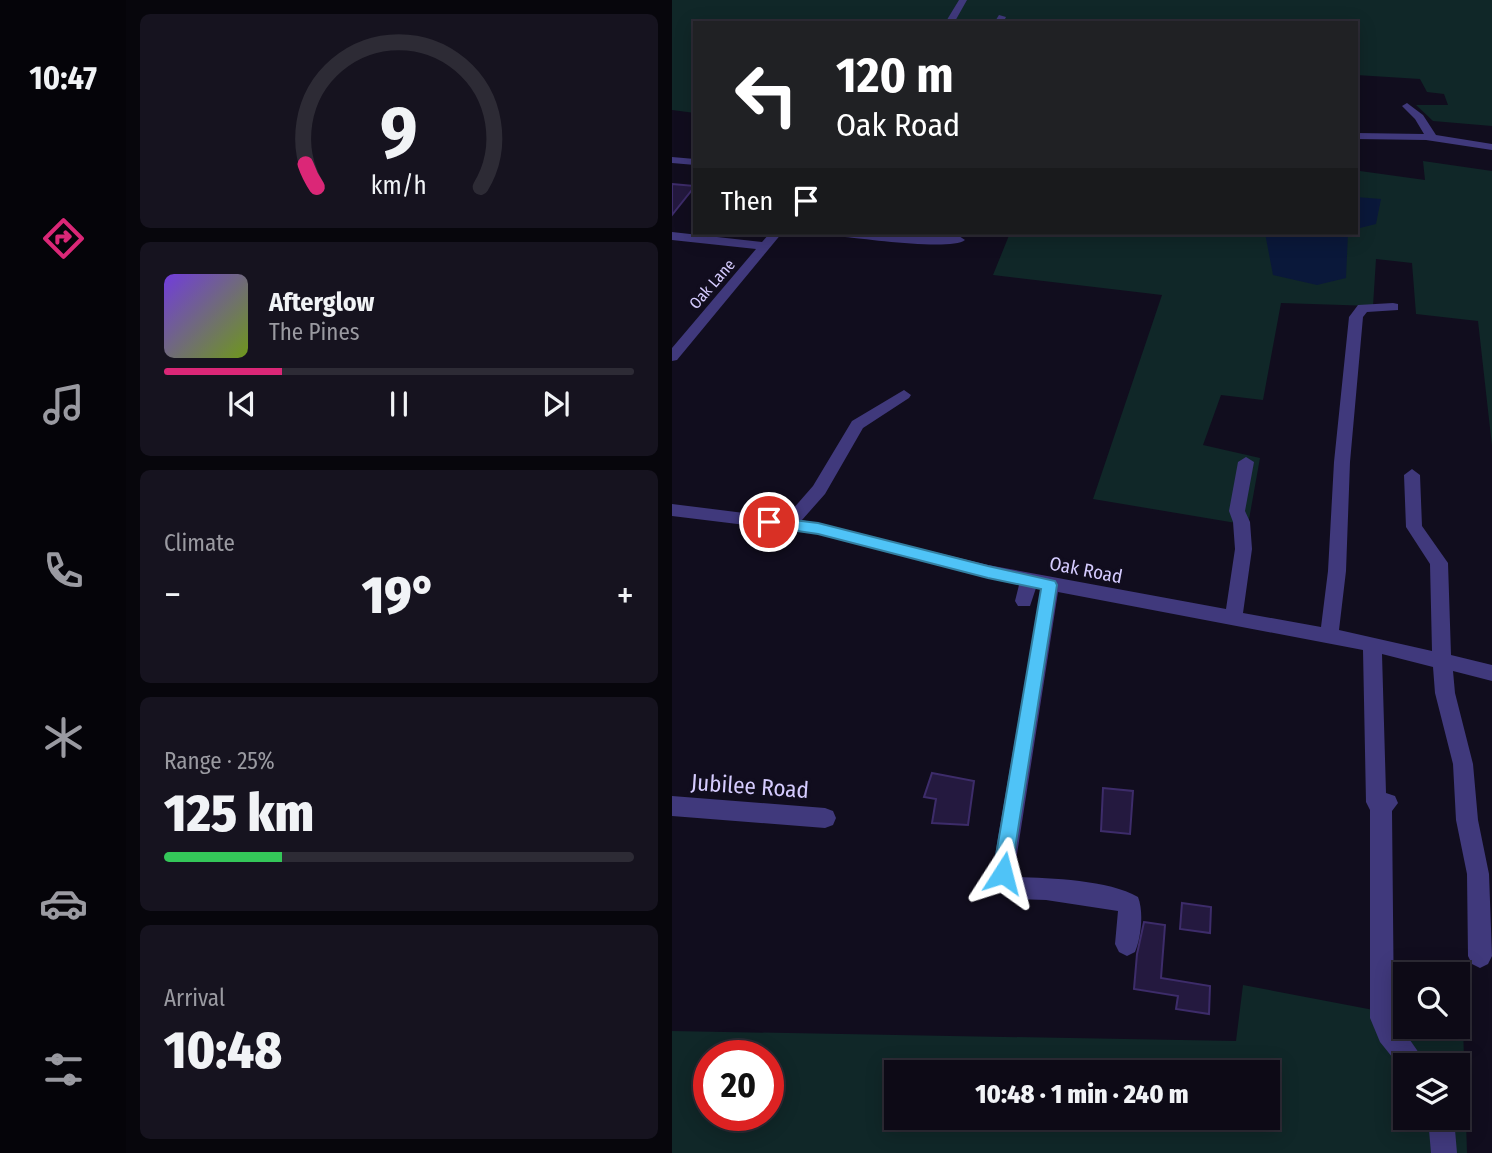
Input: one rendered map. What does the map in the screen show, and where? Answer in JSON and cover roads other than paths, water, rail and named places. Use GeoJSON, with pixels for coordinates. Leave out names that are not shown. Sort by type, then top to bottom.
{"type":"FeatureCollection","features":[{"type":"Feature","properties":{"kind":"street"},"geometry":{"type":"LineString","coordinates":[[950,21],[963,0]]}},
{"type":"Feature","properties":{"kind":"street"},"geometry":{"type":"LineString","coordinates":[[1407,106],[1419,117],[1432,138]]}},
{"type":"Feature","properties":{"kind":"street"},"geometry":{"type":"LineString","coordinates":[[1358,136],[1432,138],[1492,147]]}},
{"type":"Feature","properties":{"kind":"street"},"geometry":{"type":"LineString","coordinates":[[672,160],[693,162]]}},
{"type":"Feature","properties":{"kind":"street"},"geometry":{"type":"LineString","coordinates":[[672,236],[695,235],[767,246]]}},
{"type":"Feature","properties":{"kind":"street","name":"Oak Lane"},"geometry":{"type":"LineString","coordinates":[[672,357],[775,235]]}},
{"type":"Feature","properties":{"kind":"street"},"geometry":{"type":"LineString","coordinates":[[868,235],[938,241],[958,240]]}},
{"type":"Feature","properties":{"kind":"street"},"geometry":{"type":"LineString","coordinates":[[1329,636],[1338,563],[1342,462],[1356,317],[1359,309],[1393,307]]}},
{"type":"Feature","properties":{"kind":"street"},"geometry":{"type":"LineString","coordinates":[[788,525],[819,490],[857,425],[904,395]]}},
{"type":"Feature","properties":{"kind":"street"},"geometry":{"type":"LineString","coordinates":[[1233,619],[1245,534],[1237,511],[1246,462]]}},
{"type":"Feature","properties":{"kind":"street"},"geometry":{"type":"LineString","coordinates":[[1412,475],[1414,527],[1439,563],[1442,660],[1446,693],[1463,764],[1467,820],[1478,874],[1480,956]]}},
{"type":"Feature","properties":{"kind":"street","name":"Oak Road"},"geometry":{"type":"LineString","coordinates":[[672,510],[818,528],[1029,581],[1372,644],[1492,673]]}},
{"type":"Feature","properties":{"kind":"street"},"geometry":{"type":"LineString","coordinates":[[1024,601],[1029,581]]}},
{"type":"Feature","properties":{"kind":"street"},"geometry":{"type":"LineString","coordinates":[[1049,585],[1003,873],[1006,882],[1013,888],[1046,889],[1122,900],[1130,905],[1127,944]]}},
{"type":"Feature","properties":{"kind":"street"},"geometry":{"type":"LineString","coordinates":[[1372,644],[1376,802],[1385,803],[1382,1018],[1406,1053]]}},
{"type":"Feature","properties":{"kind":"street","name":"Jubilee Road"},"geometry":{"type":"LineString","coordinates":[[672,806],[825,818]]}},
{"type":"Feature","properties":{"kind":"street"},"geometry":{"type":"LineString","coordinates":[[1442,1130],[1444,1153]]}},
{"type":"Feature","properties":{"kind":"water"},"geometry":{"type":"Polygon","coordinates":[[[1358,197],[1381,199],[1376,224],[1358,228],[1358,197]]]}},
{"type":"Feature","properties":{"kind":"water"},"geometry":{"type":"Polygon","coordinates":[[[1265,235],[1348,235],[1346,278],[1317,285],[1273,275],[1265,235]]]}}]}
